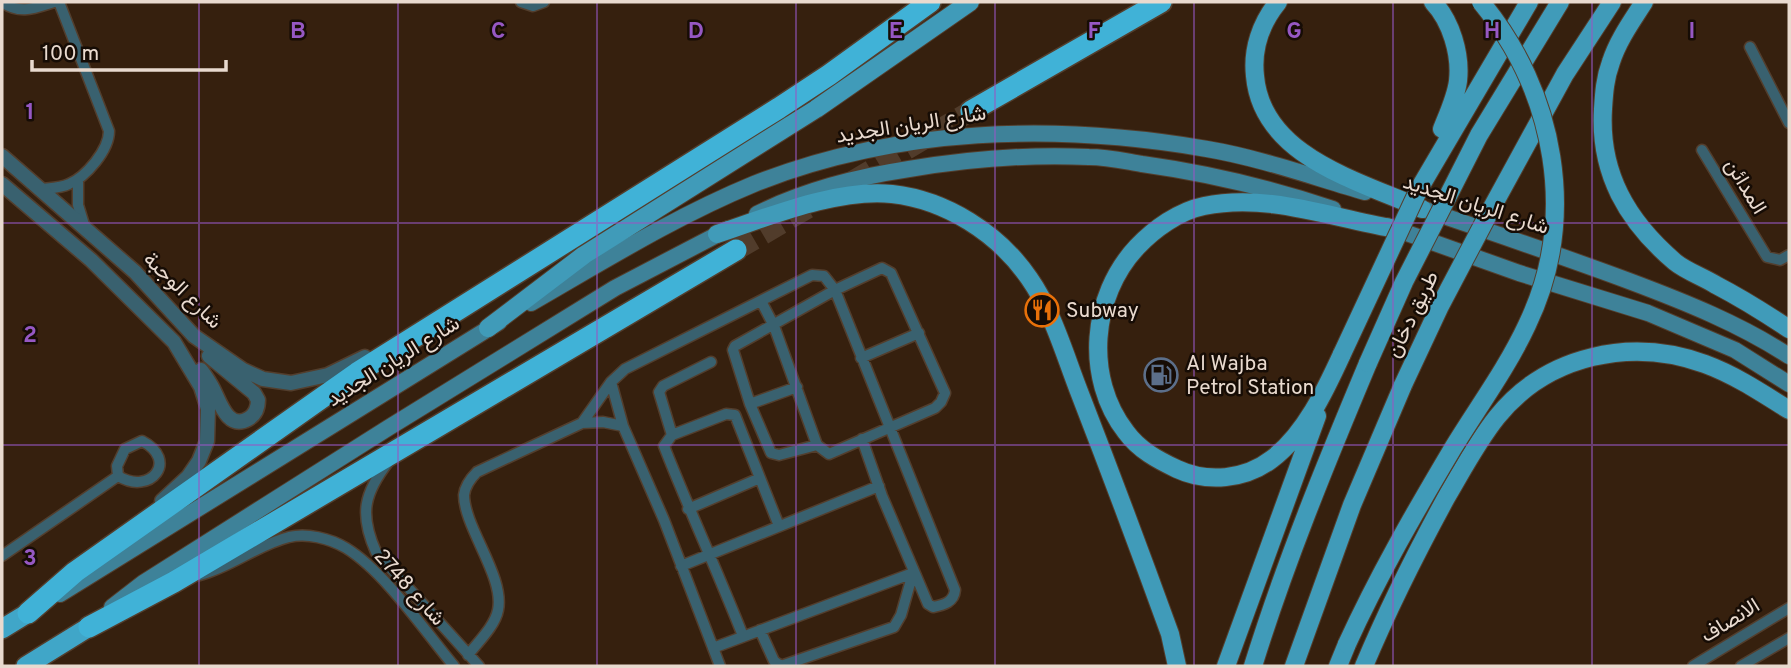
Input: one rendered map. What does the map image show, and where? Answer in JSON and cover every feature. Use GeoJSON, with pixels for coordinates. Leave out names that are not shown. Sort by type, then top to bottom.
{"type":"FeatureCollection","features":[{"type":"Feature","properties":{"kind":"highway"},"geometry":{"type":"LineString","coordinates":[[28,613],[75,572],[357,373],[789,102],[930,2]]}},
{"type":"Feature","properties":{"kind":"highway"},"geometry":{"type":"LineString","coordinates":[[971,111],[1161,2]]}},
{"type":"Feature","properties":{"kind":"highway"},"geometry":{"type":"LineString","coordinates":[[89,626],[174,582],[736,250]]}},
{"type":"Feature","properties":{"kind":"highway","name":"شارع الريان الجديد"},"geometry":{"type":"LineString","coordinates":[[2,629],[28,613]]}},
{"type":"Feature","properties":{"kind":"highway","name":"شارع الريان الجديد"},"geometry":{"type":"LineString","coordinates":[[26,666],[89,626]]}},
{"type":"Feature","properties":{"kind":"main road"},"geometry":{"type":"LineString","coordinates":[[488,328],[584,255],[816,110],[970,2]]}},
{"type":"Feature","properties":{"kind":"main road"},"geometry":{"type":"LineString","coordinates":[[1278,2],[1262,26],[1254,67],[1259,99],[1272,124],[1308,157],[1422,209]]}},
{"type":"Feature","properties":{"kind":"main road"},"geometry":{"type":"LineString","coordinates":[[1421,185],[1458,80],[1454,41],[1443,15],[1433,2]]}},
{"type":"Feature","properties":{"kind":"main road"},"geometry":{"type":"LineString","coordinates":[[1338,666],[1376,582],[1528,324],[1547,270],[1555,212],[1548,136],[1538,101],[1520,57],[1500,25],[1481,2]]}},
{"type":"Feature","properties":{"kind":"main road"},"geometry":{"type":"LineString","coordinates":[[1391,228],[1301,208],[1256,202],[1225,202],[1200,206],[1145,237],[1119,271],[1104,301],[1099,332],[1099,364],[1106,393],[1118,421],[1149,454],[1189,475],[1208,478],[1226,477],[1258,468],[1271,461],[1296,436],[1342,354],[1421,185],[1529,2]]}},
{"type":"Feature","properties":{"kind":"main road","name":"طريق دخان"},"geometry":{"type":"LineString","coordinates":[[1252,666],[1320,477],[1404,282],[1479,135],[1560,2]]}},
{"type":"Feature","properties":{"kind":"main road","name":"طريق دخان"},"geometry":{"type":"LineString","coordinates":[[1294,666],[1352,505],[1440,306],[1565,74],[1612,2]]}},
{"type":"Feature","properties":{"kind":"main road"},"geometry":{"type":"LineString","coordinates":[[1644,2],[1625,30],[1611,61],[1605,85],[1602,122],[1604,154],[1616,187],[1628,213],[1677,264],[1755,306],[1789,329]]}},
{"type":"Feature","properties":{"kind":"main road","name":"شارع الريان الجديد"},"geometry":{"type":"LineString","coordinates":[[28,613],[488,328],[659,229],[755,184],[853,153],[942,138],[1010,133],[1107,135],[1209,149],[1422,209],[1550,252],[1683,301],[1735,325],[1789,356]]}},
{"type":"Feature","properties":{"kind":"main road","name":"شارع الريان الجديد"},"geometry":{"type":"LineString","coordinates":[[89,626],[143,583],[615,288],[786,200],[858,177],[944,163],[1003,157],[1091,157],[1189,171],[1287,194],[1519,273],[1648,313],[1735,351],[1789,384]]}},
{"type":"Feature","properties":{"kind":"main road"},"geometry":{"type":"LineString","coordinates":[[716,234],[793,208],[845,197],[890,194],[924,200],[942,207],[963,218],[998,244],[1029,278],[1060,343],[1170,634],[1177,666]]}},
{"type":"Feature","properties":{"kind":"main road"},"geometry":{"type":"LineString","coordinates":[[1364,666],[1429,530],[1478,443],[1498,415],[1521,392],[1543,376],[1572,362],[1593,356],[1615,352],[1661,353],[1704,363],[1727,373],[1789,410]]}},
{"type":"Feature","properties":{"kind":"main road"},"geometry":{"type":"LineString","coordinates":[[1226,666],[1331,376]]}},
{"type":"Feature","properties":{"kind":"street"},"geometry":{"type":"LineString","coordinates":[[2,2],[17,10],[30,10],[54,2]]}},
{"type":"Feature","properties":{"kind":"street"},"geometry":{"type":"LineString","coordinates":[[41,189],[66,186],[78,179],[105,149],[109,140],[109,131],[59,2]]}},
{"type":"Feature","properties":{"kind":"street"},"geometry":{"type":"LineString","coordinates":[[521,2],[533,6],[544,2]]}},
{"type":"Feature","properties":{"kind":"street"},"geometry":{"type":"LineString","coordinates":[[1750,47],[1789,123]]}},
{"type":"Feature","properties":{"kind":"street","name":"المدائن"},"geometry":{"type":"LineString","coordinates":[[1702,150],[1767,257],[1786,261]]}},
{"type":"Feature","properties":{"kind":"street","name":"شارع الوجبة"},"geometry":{"type":"LineString","coordinates":[[2,156],[135,272],[194,335],[255,376],[274,382],[291,383],[328,375],[402,336],[435,323]]}},
{"type":"Feature","properties":{"kind":"street"},"geometry":{"type":"LineString","coordinates":[[78,179],[78,205],[85,228]]}},
{"type":"Feature","properties":{"kind":"street","name":"شارع الوجبة"},"geometry":{"type":"LineString","coordinates":[[4,187],[91,260],[174,342],[195,375],[206,399],[209,424],[207,441],[199,461],[188,477],[137,528]]}},
{"type":"Feature","properties":{"kind":"street"},"geometry":{"type":"LineString","coordinates":[[761,301],[774,326],[817,444],[829,454],[935,408],[945,393],[891,273],[882,268],[835,290],[774,326],[739,342],[733,350],[750,404],[771,453],[779,455],[817,444]]}},
{"type":"Feature","properties":{"kind":"street"},"geometry":{"type":"LineString","coordinates":[[582,423],[611,382],[631,365],[812,275],[824,276],[835,290],[955,590],[950,601],[933,607],[928,604],[913,573],[862,439]]}},
{"type":"Feature","properties":{"kind":"street"},"geometry":{"type":"LineString","coordinates":[[861,358],[919,333]]}},
{"type":"Feature","properties":{"kind":"street"},"geometry":{"type":"LineString","coordinates":[[174,342],[212,385],[226,416],[238,421],[249,419],[258,407],[257,396],[212,359],[194,335]]}},
{"type":"Feature","properties":{"kind":"street"},"geometry":{"type":"LineString","coordinates":[[672,435],[659,392],[663,386],[711,362]]}},
{"type":"Feature","properties":{"kind":"street"},"geometry":{"type":"LineString","coordinates":[[611,382],[623,426],[664,520],[720,666]]}},
{"type":"Feature","properties":{"kind":"street"},"geometry":{"type":"LineString","coordinates":[[750,404],[797,387]]}},
{"type":"Feature","properties":{"kind":"street"},"geometry":{"type":"LineString","coordinates":[[743,636],[664,446],[672,435],[726,414],[735,415],[779,526]]}},
{"type":"Feature","properties":{"kind":"street"},"geometry":{"type":"LineString","coordinates":[[468,654],[488,628],[498,609],[498,596],[490,567],[465,503],[466,486],[477,472],[582,423],[603,422],[623,426]]}},
{"type":"Feature","properties":{"kind":"street","name":"شارع 2748"},"geometry":{"type":"LineString","coordinates":[[398,451],[370,490],[365,517],[369,536],[376,552],[479,666]]}},
{"type":"Feature","properties":{"kind":"street"},"geometry":{"type":"LineString","coordinates":[[2,556],[118,476]]}},
{"type":"Feature","properties":{"kind":"street"},"geometry":{"type":"LineString","coordinates":[[688,509],[760,478]]}},
{"type":"Feature","properties":{"kind":"street"},"geometry":{"type":"LineString","coordinates":[[681,566],[879,486]]}},
{"type":"Feature","properties":{"kind":"street","name":"شارع 2748"},"geometry":{"type":"LineString","coordinates":[[174,582],[218,570],[289,537],[304,536],[332,541],[347,548],[381,578],[454,666]]}},
{"type":"Feature","properties":{"kind":"street"},"geometry":{"type":"LineString","coordinates":[[760,630],[774,661],[781,666],[894,627],[901,615],[913,573]]}},
{"type":"Feature","properties":{"kind":"street"},"geometry":{"type":"LineString","coordinates":[[713,648],[913,573]]}},
{"type":"Feature","properties":{"kind":"street","name":"الانصاف"},"geometry":{"type":"LineString","coordinates":[[1693,666],[1789,608]]}},
{"type":"Feature","properties":{"kind":"street"},"geometry":{"type":"LineString","coordinates":[[1741,666],[1789,638]]}},
{"type":"Feature","properties":{"kind":"tunnel"},"geometry":{"type":"LineString","coordinates":[[853,181],[971,111]]}},
{"type":"Feature","properties":{"kind":"tunnel"},"geometry":{"type":"LineString","coordinates":[[736,250],[813,205]]}},
{"type":"Feature","properties":{"kind":"place","name":"Subway"},"geometry":{"type":"Point","coordinates":[1042,310]}},
{"type":"Feature","properties":{"kind":"place","name":"Al Wajba Petrol Station"},"geometry":{"type":"Point","coordinates":[1161,375]}}]}
